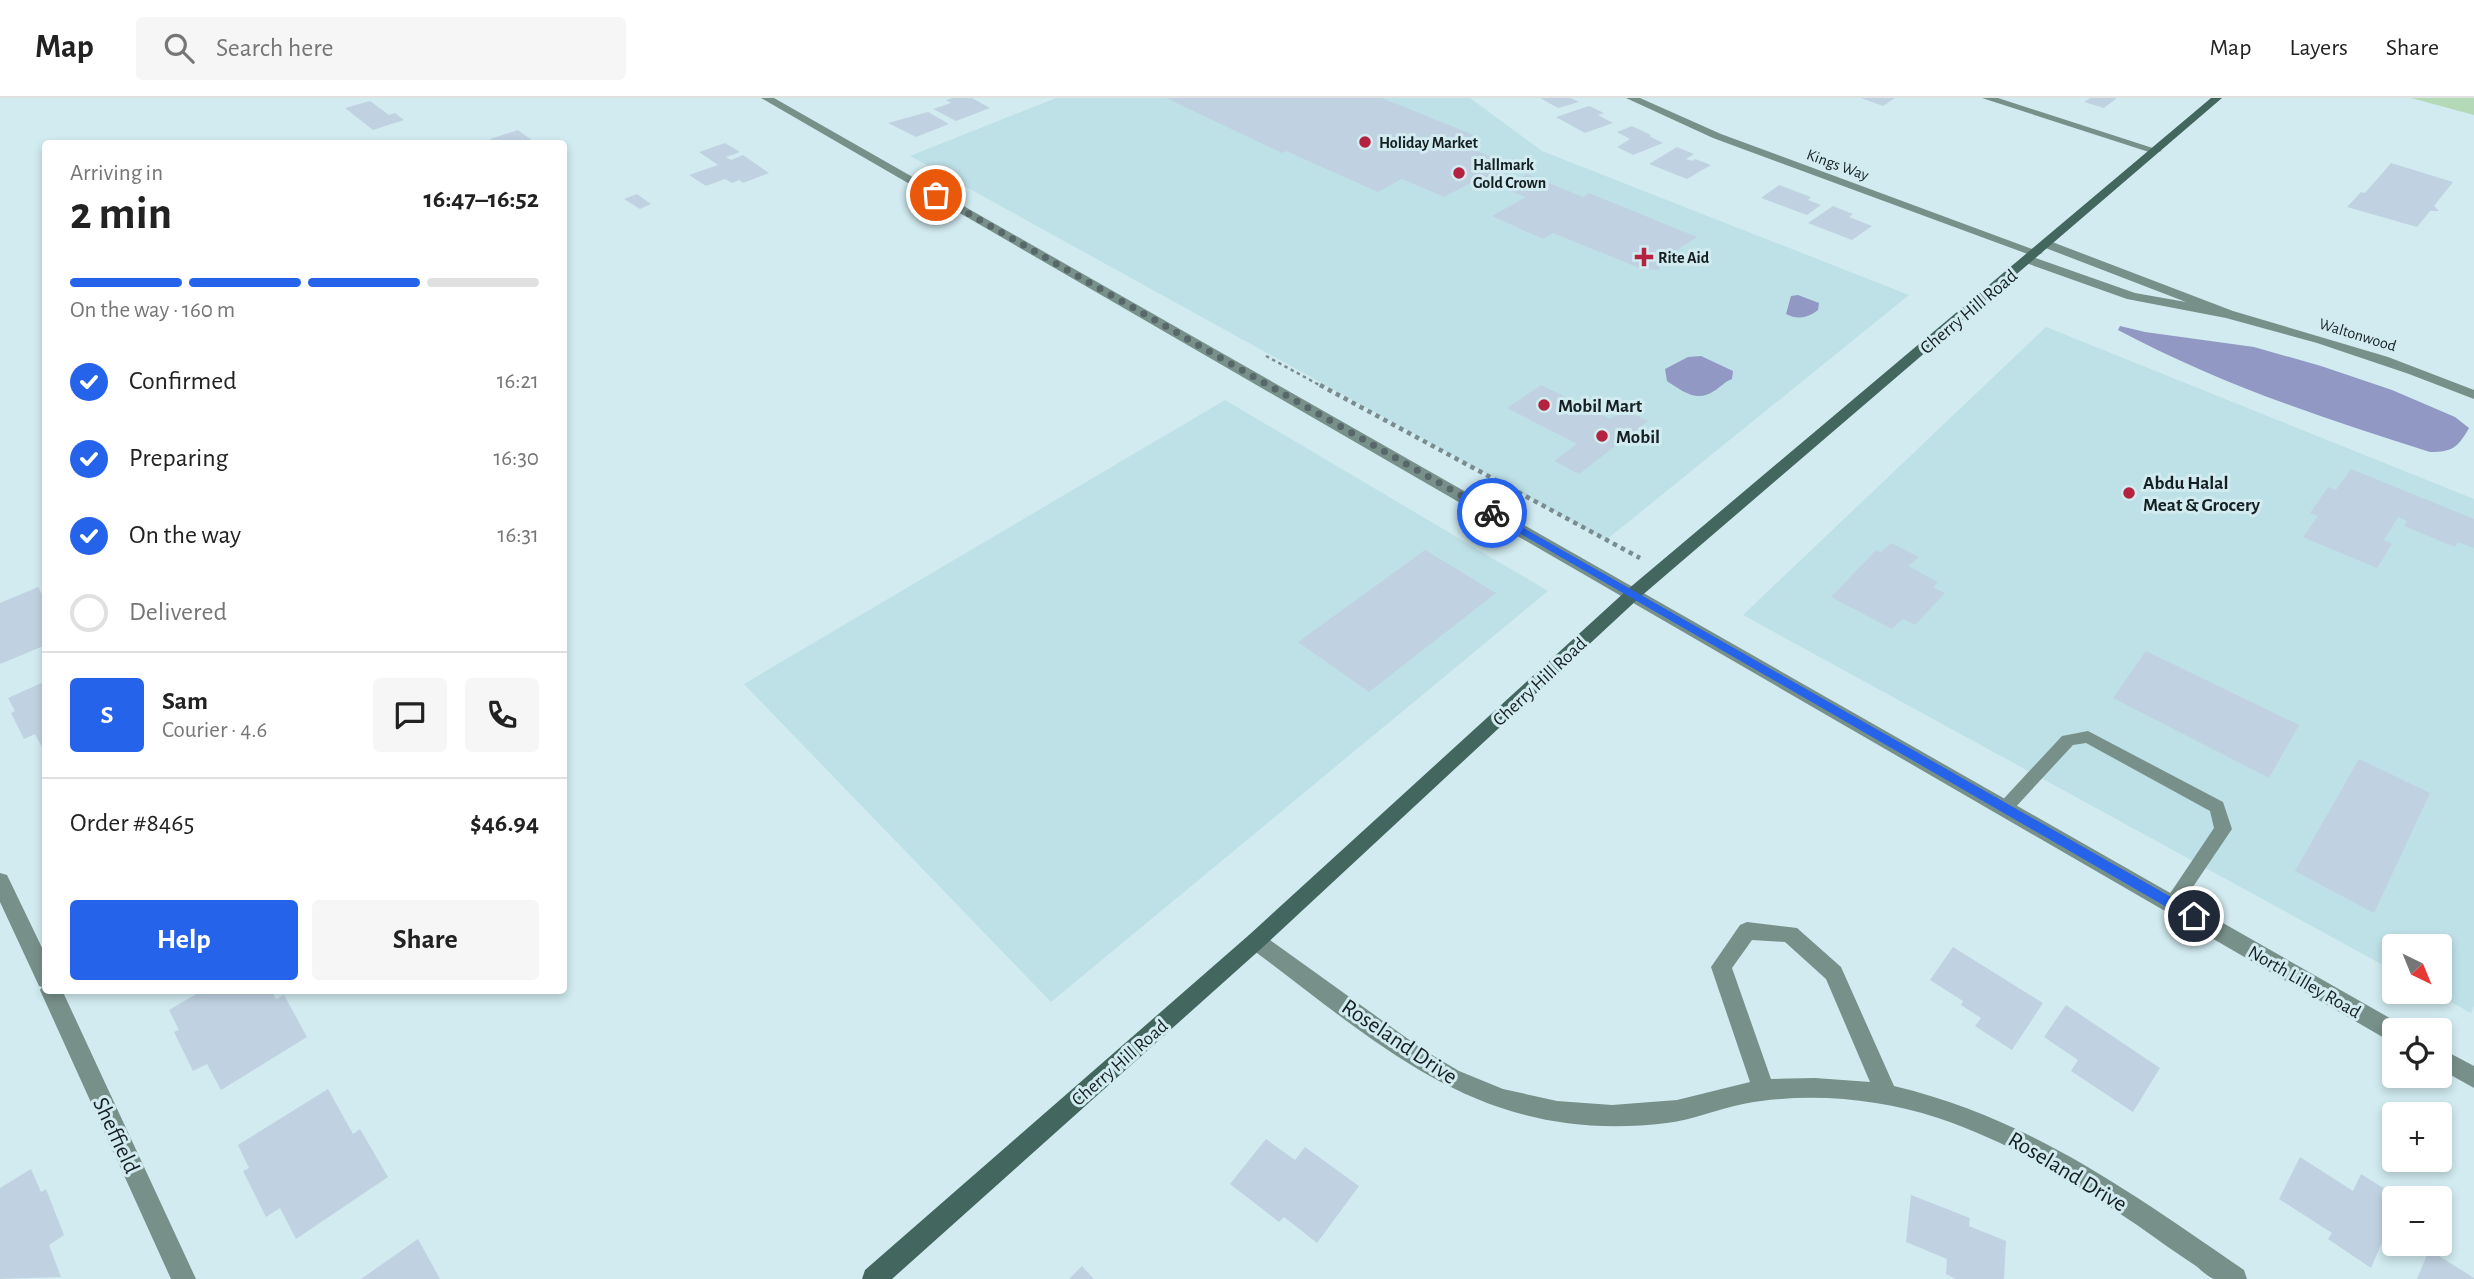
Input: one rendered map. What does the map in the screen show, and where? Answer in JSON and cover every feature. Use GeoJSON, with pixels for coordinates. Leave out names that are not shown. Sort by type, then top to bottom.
{"type":"FeatureCollection","features":[{"type":"Feature","properties":{"kind":"main road","name":"Cherry Hill Road"},"geometry":{"type":"LineString","coordinates":[[874,1279],[1256,941],[1633,594],[2217,98]]}},
{"type":"Feature","properties":{"kind":"street","name":"North Lilley Road"},"geometry":{"type":"LineString","coordinates":[[766,98],[2382,1025]]}},
{"type":"Feature","properties":{"kind":"street","name":"Kings Way"},"geometry":{"type":"LineString","coordinates":[[1631,98],[1730,141],[2038,252]]}},
{"type":"Feature","properties":{"kind":"street"},"geometry":{"type":"LineString","coordinates":[[1987,98],[2156,151]]}},
{"type":"Feature","properties":{"kind":"street","name":"Waltonwood"},"geometry":{"type":"LineString","coordinates":[[2038,252],[2133,296],[2228,314]]}},
{"type":"Feature","properties":{"kind":"street","name":"Waltonwood"},"geometry":{"type":"LineString","coordinates":[[2038,252],[2228,314],[2341,346],[2434,377],[2474,395]]}},
{"type":"Feature","properties":{"kind":"street"},"geometry":{"type":"LineString","coordinates":[[0,881],[42,970]]}},
{"type":"Feature","properties":{"kind":"street"},"geometry":{"type":"LineString","coordinates":[[1765,1092],[1721,967],[1747,931],[1790,934],[1834,973],[1886,1094]]}},
{"type":"Feature","properties":{"kind":"street","name":"Roseland Drive"},"geometry":{"type":"LineString","coordinates":[[1256,941],[1409,1053],[1451,1079],[1498,1098],[1561,1113],[1624,1117],[1673,1112],[1745,1093],[1811,1088],[1886,1094],[1978,1121],[2035,1147],[2078,1171],[2235,1279]]}},
{"type":"Feature","properties":{"kind":"street","name":"Sheffield"},"geometry":{"type":"LineString","coordinates":[[53,994],[184,1279]]}},
{"type":"Feature","properties":{"kind":"street"},"geometry":{"type":"LineString","coordinates":[[2452,1065],[2474,1078]]}},
{"type":"Feature","properties":{"kind":"lane"},"geometry":{"type":"LineString","coordinates":[[2006,807],[2068,740],[2088,737],[2217,807],[2223,829],[2172,904]]}},
{"type":"Feature","properties":{"kind":"path"},"geometry":{"type":"LineString","coordinates":[[1262,354],[1662,570]]}},
{"type":"Feature","properties":{"kind":"shaded area"},"geometry":{"type":"Polygon","coordinates":[[[1056,98],[1470,98],[1542,151],[1909,295],[1606,540],[910,156],[1056,98]]]}},
{"type":"Feature","properties":{"kind":"shaded area"},"geometry":{"type":"Polygon","coordinates":[[[2046,327],[2474,499],[2474,1006],[2471,1013],[2452,1002],[2452,934],[2382,934],[2382,964],[1743,615],[2046,327]]]}},
{"type":"Feature","properties":{"kind":"shaded area"},"geometry":{"type":"Polygon","coordinates":[[[1225,400],[1548,591],[1051,1002],[744,684],[1225,400]]]}},
{"type":"Feature","properties":{"kind":"green space"},"geometry":{"type":"Polygon","coordinates":[[[2411,98],[2474,98],[2474,115],[2411,98]]]}},
{"type":"Feature","properties":{"kind":"water"},"geometry":{"type":"Polygon","coordinates":[[[1798,295],[1819,303],[1818,310],[1803,317],[1786,314],[1791,296],[1798,295]]]}},
{"type":"Feature","properties":{"kind":"water"},"geometry":{"type":"Polygon","coordinates":[[[2120,326],[2254,347],[2321,366],[2392,390],[2455,417],[2469,428],[2454,447],[2430,452],[2310,413],[2231,383],[2118,330],[2120,326]]]}},
{"type":"Feature","properties":{"kind":"water"},"geometry":{"type":"Polygon","coordinates":[[[1701,356],[1733,371],[1732,379],[1702,396],[1690,394],[1667,381],[1665,369],[1688,357],[1701,356]]]}},
{"type":"Feature","properties":{"kind":"building"},"geometry":{"type":"Polygon","coordinates":[[[972,98],[990,108],[956,121],[933,109],[951,103],[946,100],[972,98]]]}},
{"type":"Feature","properties":{"kind":"building","name":"Holiday Market"},"geometry":{"type":"Polygon","coordinates":[[[1166,98],[1382,98],[1481,138],[1465,146],[1516,167],[1486,184],[1476,180],[1444,197],[1402,179],[1378,192],[1286,151],[1282,153],[1166,98]]]}},
{"type":"Feature","properties":{"kind":"building"},"geometry":{"type":"Polygon","coordinates":[[[1540,98],[1571,98],[1579,102],[1558,108],[1540,98]]]}},
{"type":"Feature","properties":{"kind":"building"},"geometry":{"type":"Polygon","coordinates":[[[1861,98],[1895,98],[1883,106],[1861,98]]]}},
{"type":"Feature","properties":{"kind":"building"},"geometry":{"type":"Polygon","coordinates":[[[2090,98],[2117,98],[2104,108],[2084,102],[2090,98]]]}},
{"type":"Feature","properties":{"kind":"building"},"geometry":{"type":"Polygon","coordinates":[[[370,101],[389,115],[395,113],[404,120],[373,130],[345,108],[370,101]]]}},
{"type":"Feature","properties":{"kind":"building"},"geometry":{"type":"Polygon","coordinates":[[[1589,106],[1604,113],[1598,115],[1613,123],[1585,133],[1556,117],[1589,106]]]}},
{"type":"Feature","properties":{"kind":"building"},"geometry":{"type":"Polygon","coordinates":[[[928,112],[949,124],[916,137],[888,123],[928,112]]]}},
{"type":"Feature","properties":{"kind":"building"},"geometry":{"type":"Polygon","coordinates":[[[1632,126],[1663,143],[1633,155],[1617,147],[1630,139],[1617,132],[1632,126]]]}},
{"type":"Feature","properties":{"kind":"building"},"geometry":{"type":"Polygon","coordinates":[[[518,130],[532,140],[491,140],[518,130]]]}},
{"type":"Feature","properties":{"kind":"building"},"geometry":{"type":"Polygon","coordinates":[[[725,143],[740,152],[726,157],[731,160],[743,155],[769,173],[743,183],[739,180],[732,183],[725,179],[706,186],[689,175],[718,165],[699,152],[725,143]]]}},
{"type":"Feature","properties":{"kind":"building"},"geometry":{"type":"Polygon","coordinates":[[[1677,147],[1694,154],[1686,159],[1695,159],[1711,165],[1687,179],[1649,164],[1677,147]]]}},
{"type":"Feature","properties":{"kind":"building"},"geometry":{"type":"Polygon","coordinates":[[[2391,163],[2453,182],[2434,206],[2439,211],[2430,211],[2417,227],[2347,207],[2361,192],[2365,193],[2391,163]]]}},
{"type":"Feature","properties":{"kind":"building"},"geometry":{"type":"Polygon","coordinates":[[[1527,174],[1583,197],[1589,193],[1697,237],[1657,263],[1660,270],[1642,269],[1553,233],[1543,239],[1492,216],[1526,197],[1510,191],[1525,182],[1518,179],[1527,174]]]}},
{"type":"Feature","properties":{"kind":"building"},"geometry":{"type":"Polygon","coordinates":[[[1779,185],[1811,197],[1808,200],[1821,205],[1807,215],[1761,198],[1779,185]]]}},
{"type":"Feature","properties":{"kind":"building"},"geometry":{"type":"Polygon","coordinates":[[[637,194],[651,204],[640,209],[624,199],[637,194]]]}},
{"type":"Feature","properties":{"kind":"building"},"geometry":{"type":"Polygon","coordinates":[[[1833,206],[1853,214],[1849,217],[1872,226],[1852,240],[1808,223],[1833,206]]]}},
{"type":"Feature","properties":{"kind":"building"},"geometry":{"type":"Polygon","coordinates":[[[1541,385],[1610,419],[1624,409],[1648,421],[1579,474],[1554,461],[1577,444],[1507,408],[1541,385]]]}},
{"type":"Feature","properties":{"kind":"building"},"geometry":{"type":"Polygon","coordinates":[[[2351,469],[2474,519],[2474,548],[2458,542],[2455,547],[2404,526],[2407,521],[2398,517],[2384,540],[2392,544],[2377,568],[2303,537],[2318,516],[2310,513],[2328,487],[2336,490],[2351,469]]]}},
{"type":"Feature","properties":{"kind":"building"},"geometry":{"type":"Polygon","coordinates":[[[1891,543],[1919,557],[1908,566],[1938,582],[1933,587],[1945,593],[1915,625],[1903,619],[1892,629],[1831,597],[1876,550],[1881,552],[1891,543]]]}},
{"type":"Feature","properties":{"kind":"building"},"geometry":{"type":"Polygon","coordinates":[[[1425,550],[1496,593],[1369,692],[1298,642],[1425,550]]]}},
{"type":"Feature","properties":{"kind":"building"},"geometry":{"type":"Polygon","coordinates":[[[38,587],[42,594],[42,647],[0,664],[0,603],[38,587]]]}},
{"type":"Feature","properties":{"kind":"building"},"geometry":{"type":"Polygon","coordinates":[[[2146,651],[2299,725],[2269,778],[2113,698],[2146,651]]]}},
{"type":"Feature","properties":{"kind":"building"},"geometry":{"type":"Polygon","coordinates":[[[42,683],[42,747],[35,734],[24,739],[11,713],[15,711],[8,698],[42,683]]]}},
{"type":"Feature","properties":{"kind":"building"},"geometry":{"type":"Polygon","coordinates":[[[2359,759],[2430,793],[2374,913],[2295,871],[2359,759]]]}},
{"type":"Feature","properties":{"kind":"building"},"geometry":{"type":"Polygon","coordinates":[[[1953,947],[2043,1003],[2012,1050],[1975,1026],[1981,1018],[1961,1005],[1963,1001],[1930,980],[1953,947]]]}},
{"type":"Feature","properties":{"kind":"building"},"geometry":{"type":"Polygon","coordinates":[[[196,994],[273,994],[276,999],[284,995],[307,1037],[221,1090],[207,1064],[193,1071],[174,1032],[179,1030],[169,1010],[196,994]]]}},
{"type":"Feature","properties":{"kind":"building"},"geometry":{"type":"Polygon","coordinates":[[[2066,1005],[2160,1068],[2133,1112],[2071,1071],[2078,1060],[2044,1037],[2066,1005]]]}},
{"type":"Feature","properties":{"kind":"building"},"geometry":{"type":"Polygon","coordinates":[[[328,1089],[353,1134],[360,1129],[388,1177],[296,1239],[280,1208],[266,1217],[243,1171],[249,1168],[238,1145],[328,1089]]]}},
{"type":"Feature","properties":{"kind":"building"},"geometry":{"type":"Polygon","coordinates":[[[1266,1139],[1295,1160],[1305,1147],[1359,1186],[1317,1243],[1284,1217],[1279,1222],[1230,1184],[1266,1139]]]}},
{"type":"Feature","properties":{"kind":"building"},"geometry":{"type":"Polygon","coordinates":[[[2300,1157],[2353,1191],[2361,1174],[2382,1187],[2382,1243],[2371,1268],[2328,1239],[2332,1233],[2279,1199],[2300,1157]]]}},
{"type":"Feature","properties":{"kind":"building"},"geometry":{"type":"Polygon","coordinates":[[[31,1169],[41,1192],[46,1189],[64,1235],[49,1245],[61,1277],[0,1279],[0,1188],[31,1169]]]}},
{"type":"Feature","properties":{"kind":"building"},"geometry":{"type":"Polygon","coordinates":[[[1911,1195],[1970,1218],[1969,1226],[2006,1241],[2004,1279],[1956,1279],[1946,1274],[1947,1259],[1906,1242],[1911,1195]]]}},
{"type":"Feature","properties":{"kind":"building"},"geometry":{"type":"Polygon","coordinates":[[[418,1239],[440,1279],[361,1279],[418,1239]]]}},
{"type":"Feature","properties":{"kind":"building"},"geometry":{"type":"Polygon","coordinates":[[[2427,1256],[2439,1256],[2474,1278],[2474,1279],[2417,1279],[2427,1256]]]}},
{"type":"Feature","properties":{"kind":"building"},"geometry":{"type":"Polygon","coordinates":[[[1082,1266],[1094,1279],[1069,1279],[1082,1266]]]}},
{"type":"Feature","properties":{"kind":"way so far"},"geometry":{"type":"LineString","coordinates":[[936,195],[1492,513]]}},
{"type":"Feature","properties":{"kind":"place","name":"Holiday Market"},"geometry":{"type":"Point","coordinates":[1365,142]}},
{"type":"Feature","properties":{"kind":"place","name":"Hallmark Gold Crown"},"geometry":{"type":"Point","coordinates":[1459,173]}},
{"type":"Feature","properties":{"kind":"place","name":"Rite Aid"},"geometry":{"type":"Point","coordinates":[1644,257]}},
{"type":"Feature","properties":{"kind":"place","name":"Mobil Mart"},"geometry":{"type":"Point","coordinates":[1544,405]}},
{"type":"Feature","properties":{"kind":"place","name":"Mobil"},"geometry":{"type":"Point","coordinates":[1602,436]}},
{"type":"Feature","properties":{"kind":"place","name":"Abdu Halal Meat & Grocery"},"geometry":{"type":"Point","coordinates":[2129,493]}},
{"type":"Feature","properties":{"kind":"route"},"geometry":{"type":"LineString","coordinates":[[1492,513],[2194,916]]}}]}
